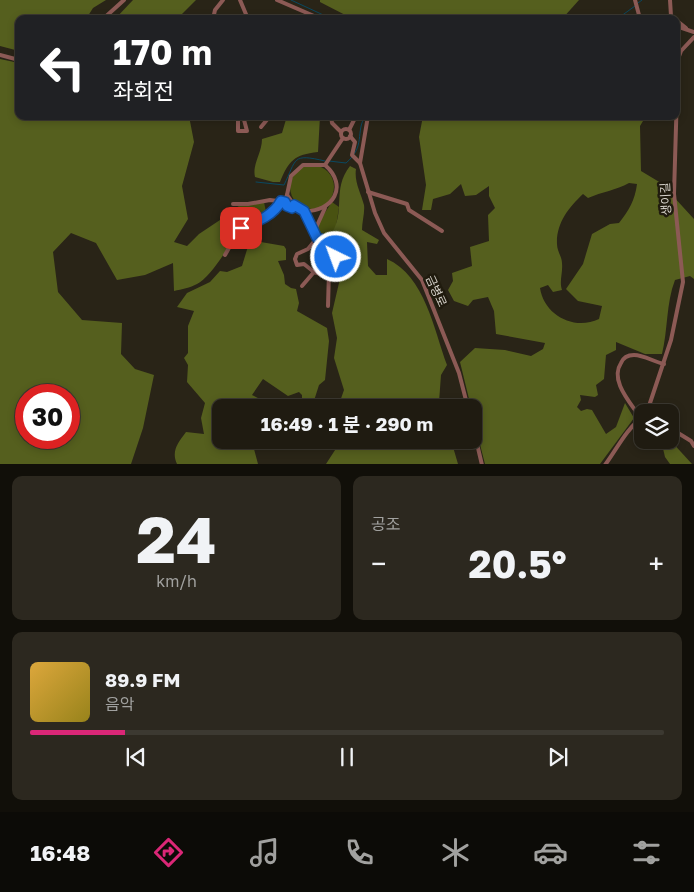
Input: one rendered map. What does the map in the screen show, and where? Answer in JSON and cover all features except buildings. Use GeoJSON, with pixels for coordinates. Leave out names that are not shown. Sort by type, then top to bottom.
{"type":"FeatureCollection","features":[{"type":"Feature","properties":{"kind":"street"},"geometry":{"type":"LineString","coordinates":[[107,15],[124,0]]}},
{"type":"Feature","properties":{"kind":"street"},"geometry":{"type":"LineString","coordinates":[[214,15],[223,0]]}},
{"type":"Feature","properties":{"kind":"street"},"geometry":{"type":"LineString","coordinates":[[240,0],[246,15]]}},
{"type":"Feature","properties":{"kind":"street"},"geometry":{"type":"LineString","coordinates":[[277,0],[312,15]]}},
{"type":"Feature","properties":{"kind":"street"},"geometry":{"type":"LineString","coordinates":[[670,0],[671,15]]}},
{"type":"Feature","properties":{"kind":"street"},"geometry":{"type":"LineString","coordinates":[[636,3],[639,14]]}},
{"type":"Feature","properties":{"kind":"street"},"geometry":{"type":"LineString","coordinates":[[680,23],[694,32]]}},
{"type":"Feature","properties":{"kind":"street"},"geometry":{"type":"LineString","coordinates":[[680,27],[686,28]]}},
{"type":"Feature","properties":{"kind":"street","name":"생이길"},"geometry":{"type":"LineString","coordinates":[[680,53],[694,36]]}},
{"type":"Feature","properties":{"kind":"street"},"geometry":{"type":"LineString","coordinates":[[0,55],[15,59]]}},
{"type":"Feature","properties":{"kind":"street"},"geometry":{"type":"LineString","coordinates":[[238,120],[238,131],[247,131],[244,120]]}},
{"type":"Feature","properties":{"kind":"street"},"geometry":{"type":"LineString","coordinates":[[261,127],[267,120]]}},
{"type":"Feature","properties":{"kind":"street"},"geometry":{"type":"LineString","coordinates":[[332,120],[332,123],[341,132],[343,138]]}},
{"type":"Feature","properties":{"kind":"street"},"geometry":{"type":"LineString","coordinates":[[354,120],[349,130],[350,136],[356,142],[353,157],[360,163]]}},
{"type":"Feature","properties":{"kind":"street","name":"금병로"},"geometry":{"type":"LineString","coordinates":[[367,120],[360,163],[368,192],[384,233],[422,280],[459,373],[466,399]]}},
{"type":"Feature","properties":{"kind":"street","name":"생이길"},"geometry":{"type":"LineString","coordinates":[[650,404],[674,328],[683,282],[674,194],[676,120]]}},
{"type":"Feature","properties":{"kind":"street"},"geometry":{"type":"LineString","coordinates":[[341,132],[344,129],[349,130]]}},
{"type":"Feature","properties":{"kind":"street"},"geometry":{"type":"LineString","coordinates":[[225,255],[242,225],[254,224],[283,202],[287,195],[291,176],[298,167],[326,162],[343,138],[350,136]]}},
{"type":"Feature","properties":{"kind":"street"},"geometry":{"type":"LineString","coordinates":[[314,230],[325,208],[334,196],[336,184],[326,162]]}},
{"type":"Feature","properties":{"kind":"street"},"geometry":{"type":"LineString","coordinates":[[368,192],[405,204],[409,210],[442,231]]}},
{"type":"Feature","properties":{"kind":"street"},"geometry":{"type":"LineString","coordinates":[[287,195],[294,205],[304,211],[316,212],[325,208]]}},
{"type":"Feature","properties":{"kind":"street"},"geometry":{"type":"LineString","coordinates":[[233,204],[248,204],[270,200],[283,202],[292,208],[294,205]]}},
{"type":"Feature","properties":{"kind":"street"},"geometry":{"type":"LineString","coordinates":[[304,211],[317,238]]}},
{"type":"Feature","properties":{"kind":"street"},"geometry":{"type":"LineString","coordinates":[[317,238],[308,249],[297,254],[295,259],[297,264],[304,264],[314,272],[329,277]]}},
{"type":"Feature","properties":{"kind":"street"},"geometry":{"type":"LineString","coordinates":[[317,238],[324,240],[336,257],[330,268],[328,306]]}},
{"type":"Feature","properties":{"kind":"street"},"geometry":{"type":"LineString","coordinates":[[302,286],[314,272]]}},
{"type":"Feature","properties":{"kind":"street"},"geometry":{"type":"LineString","coordinates":[[634,407],[624,394],[618,377],[619,367],[623,359],[633,355],[664,364]]}},
{"type":"Feature","properties":{"kind":"street"},"geometry":{"type":"LineString","coordinates":[[604,464],[618,449],[629,430],[634,425]]}},
{"type":"Feature","properties":{"kind":"street"},"geometry":{"type":"LineString","coordinates":[[679,434],[691,441],[694,446]]}},
{"type":"Feature","properties":{"kind":"street"},"geometry":{"type":"LineString","coordinates":[[478,449],[482,464]]}},
{"type":"Feature","properties":{"kind":"green space"},"geometry":{"type":"Polygon","coordinates":[[[0,0],[106,0],[93,8],[89,15],[15,15],[15,50],[0,46],[0,0]]]}},
{"type":"Feature","properties":{"kind":"green space"},"geometry":{"type":"Polygon","coordinates":[[[133,0],[196,0],[181,15],[119,15],[133,0]]]}},
{"type":"Feature","properties":{"kind":"green space"},"geometry":{"type":"Polygon","coordinates":[[[320,0],[579,0],[566,15],[345,15],[320,2],[320,0]]]}},
{"type":"Feature","properties":{"kind":"green space"},"geometry":{"type":"Polygon","coordinates":[[[0,59],[15,62],[15,120],[190,120],[194,142],[182,186],[188,219],[174,242],[187,246],[199,234],[226,216],[238,228],[226,250],[208,275],[194,285],[174,291],[173,263],[145,275],[117,280],[96,243],[71,233],[53,252],[58,292],[82,320],[122,323],[121,354],[135,369],[154,375],[143,428],[131,464],[0,464],[0,59]]]}},
{"type":"Feature","properties":{"kind":"green space"},"geometry":{"type":"Polygon","coordinates":[[[286,120],[320,120],[318,152],[303,155],[293,160],[286,168],[280,182],[255,177],[254,172],[262,139],[282,133],[286,120]]]}},
{"type":"Feature","properties":{"kind":"green space"},"geometry":{"type":"Polygon","coordinates":[[[422,120],[644,120],[640,126],[641,171],[661,183],[694,219],[694,279],[690,276],[675,280],[670,298],[662,354],[645,354],[616,342],[616,350],[606,355],[604,379],[596,385],[598,395],[595,397],[580,395],[581,400],[577,407],[581,411],[592,410],[606,434],[616,427],[625,403],[634,418],[600,464],[485,464],[481,449],[482,399],[469,399],[460,362],[475,348],[505,350],[531,356],[543,349],[545,343],[496,334],[494,311],[488,297],[473,300],[468,306],[454,301],[448,290],[453,281],[452,273],[472,266],[470,247],[489,241],[488,215],[495,208],[489,196],[489,186],[476,195],[465,196],[461,184],[450,194],[433,199],[431,210],[422,210],[426,185],[419,137],[422,120]],[[629,183],[588,198],[583,194],[572,205],[561,223],[557,237],[562,261],[562,290],[553,292],[548,285],[540,288],[547,306],[554,313],[570,322],[580,323],[599,319],[602,306],[578,301],[566,289],[583,264],[592,234],[610,224],[619,223],[631,205],[637,184],[629,183]]]}},
{"type":"Feature","properties":{"kind":"green space"},"geometry":{"type":"Polygon","coordinates":[[[316,165],[328,171],[333,178],[333,196],[328,203],[321,208],[308,209],[300,206],[293,199],[290,183],[293,175],[300,168],[316,165]]]}},
{"type":"Feature","properties":{"kind":"green space"},"geometry":{"type":"Polygon","coordinates":[[[350,166],[356,169],[357,183],[364,205],[362,230],[379,240],[377,244],[367,242],[368,266],[376,275],[387,275],[387,259],[400,267],[411,278],[426,305],[447,365],[441,375],[439,399],[341,399],[344,390],[334,358],[337,338],[332,313],[342,270],[330,236],[338,218],[341,184],[350,166]]]}},
{"type":"Feature","properties":{"kind":"green space"},"geometry":{"type":"Polygon","coordinates":[[[264,202],[266,212],[254,223],[238,223],[232,217],[236,208],[244,204],[264,202]]]}},
{"type":"Feature","properties":{"kind":"green space"},"geometry":{"type":"Polygon","coordinates":[[[332,202],[339,207],[336,227],[331,234],[318,237],[316,226],[332,202]]]}},
{"type":"Feature","properties":{"kind":"green space"},"geometry":{"type":"Polygon","coordinates":[[[255,241],[284,246],[286,249],[286,260],[278,261],[284,275],[285,284],[296,289],[299,303],[297,311],[327,328],[329,341],[325,380],[319,385],[315,399],[302,399],[302,395],[299,392],[288,396],[263,379],[252,395],[260,399],[212,399],[212,449],[254,449],[258,464],[177,464],[175,451],[186,432],[204,434],[201,418],[205,403],[187,382],[188,365],[184,358],[188,353],[188,326],[194,311],[177,307],[187,293],[210,282],[220,271],[227,272],[242,266],[249,243],[255,241]]]}},
{"type":"Feature","properties":{"kind":"green space"},"geometry":{"type":"Polygon","coordinates":[[[336,449],[454,449],[458,464],[326,464],[336,449]]]}},
{"type":"Feature","properties":{"kind":"green space"},"geometry":{"type":"Polygon","coordinates":[[[663,449],[678,449],[692,464],[670,464],[665,457],[663,449]]]}},
{"type":"Feature","properties":{"kind":"waterway"},"geometry":{"type":"LineString","coordinates":[[291,0],[323,15]]}},
{"type":"Feature","properties":{"kind":"waterway"},"geometry":{"type":"LineString","coordinates":[[638,3],[642,0]]}},
{"type":"Feature","properties":{"kind":"waterway"},"geometry":{"type":"LineString","coordinates":[[623,15],[635,6]]}},
{"type":"Feature","properties":{"kind":"waterway"},"geometry":{"type":"LineString","coordinates":[[329,161],[346,163],[352,157],[358,145],[363,120]]}},
{"type":"Feature","properties":{"kind":"waterway"},"geometry":{"type":"LineString","coordinates":[[256,182],[284,185],[297,160],[306,158],[325,161]]}},
{"type":"Feature","properties":{"kind":"route"},"geometry":{"type":"LineString","coordinates":[[241,228],[245,224],[254,224],[273,210],[281,201],[285,202],[287,206],[292,208],[294,205],[304,211],[317,238],[324,240],[336,257]]}}]}
